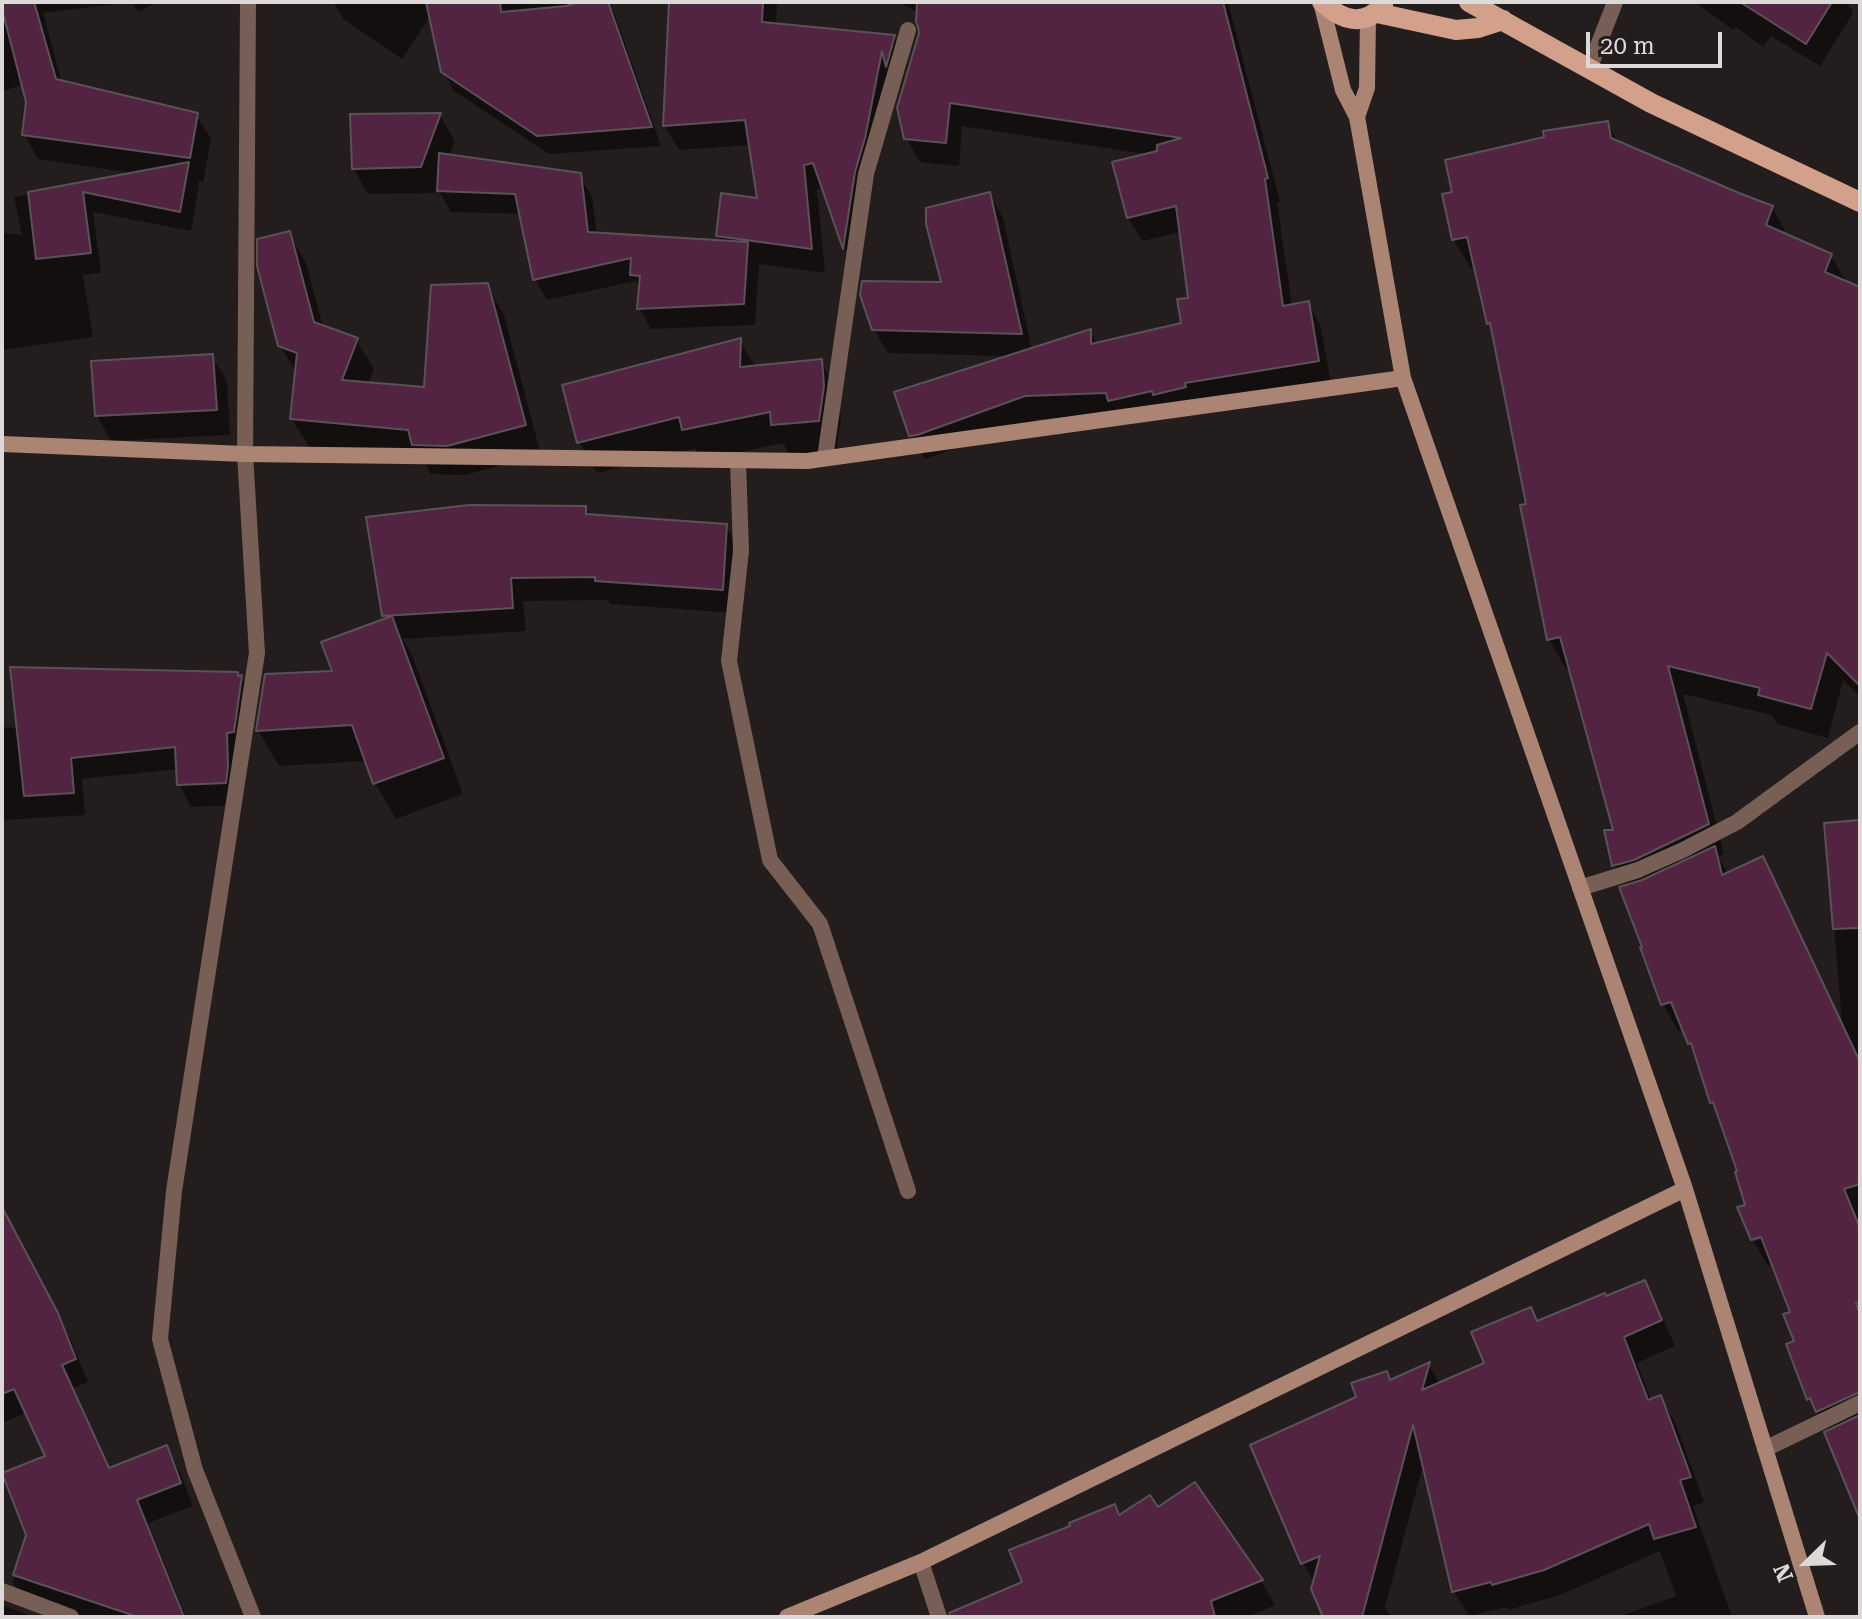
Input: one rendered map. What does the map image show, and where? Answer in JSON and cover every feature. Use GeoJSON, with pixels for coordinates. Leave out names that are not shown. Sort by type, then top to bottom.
{"type":"FeatureCollection","features":[{"type":"Feature","properties":{"kind":"main road"},"geometry":{"type":"LineString","coordinates":[[1322,2],[1334,13],[1350,19],[1377,11],[1456,30],[1478,28],[1503,20]]}},
{"type":"Feature","properties":{"kind":"main road"},"geometry":{"type":"LineString","coordinates":[[1469,2],[1651,103],[1860,202]]}},
{"type":"Feature","properties":{"kind":"street"},"geometry":{"type":"LineString","coordinates":[[248,2],[245,454],[257,653],[174,1191],[160,1339],[195,1470],[253,1617]]}},
{"type":"Feature","properties":{"kind":"street"},"geometry":{"type":"LineString","coordinates":[[1322,2],[1343,90],[1357,117],[1403,378],[1685,1189],[1817,1617]]}},
{"type":"Feature","properties":{"kind":"street"},"geometry":{"type":"LineString","coordinates":[[1589,69],[1615,2]]}},
{"type":"Feature","properties":{"kind":"street"},"geometry":{"type":"LineString","coordinates":[[1357,117],[1367,88],[1377,11]]}},
{"type":"Feature","properties":{"kind":"street"},"geometry":{"type":"LineString","coordinates":[[825,458],[866,174],[908,30]]}},
{"type":"Feature","properties":{"kind":"street"},"geometry":{"type":"LineString","coordinates":[[2,444],[245,454],[807,461],[1403,378]]}},
{"type":"Feature","properties":{"kind":"street"},"geometry":{"type":"LineString","coordinates":[[738,460],[741,551],[729,661],[770,860],[820,924],[908,1191]]}},
{"type":"Feature","properties":{"kind":"street"},"geometry":{"type":"LineString","coordinates":[[1580,888],[1638,870],[1737,822],[1860,732]]}},
{"type":"Feature","properties":{"kind":"street"},"geometry":{"type":"LineString","coordinates":[[787,1617],[921,1562],[1685,1189]]}},
{"type":"Feature","properties":{"kind":"street"},"geometry":{"type":"LineString","coordinates":[[1765,1449],[1860,1403]]}},
{"type":"Feature","properties":{"kind":"street"},"geometry":{"type":"LineString","coordinates":[[921,1562],[939,1617]]}},
{"type":"Feature","properties":{"kind":"street"},"geometry":{"type":"LineString","coordinates":[[2,1591],[71,1617]]}},
{"type":"Feature","properties":{"kind":"building"},"geometry":{"type":"Polygon","coordinates":[[[2,2],[34,2],[56,79],[198,113],[190,158],[22,135],[26,102],[2,2]]]}},
{"type":"Feature","properties":{"kind":"building"},"geometry":{"type":"Polygon","coordinates":[[[426,2],[500,2],[501,12],[579,2],[608,2],[652,127],[537,136],[441,72],[426,2]]]}},
{"type":"Feature","properties":{"kind":"building"},"geometry":{"type":"Polygon","coordinates":[[[669,2],[763,2],[762,22],[895,35],[886,67],[882,51],[855,172],[843,249],[813,163],[804,165],[812,249],[716,236],[721,193],[757,198],[745,120],[663,126],[669,2]]]}},
{"type":"Feature","properties":{"kind":"building"},"geometry":{"type":"Polygon","coordinates":[[[917,2],[1223,2],[1268,178],[1265,179],[1283,306],[1309,301],[1319,361],[1185,383],[1186,387],[1153,395],[1152,391],[1108,401],[1106,393],[1025,396],[909,436],[894,392],[1091,329],[1091,344],[1181,323],[1177,299],[1188,298],[1176,206],[1127,218],[1112,162],[1157,151],[1157,145],[1181,138],[950,103],[946,143],[904,139],[897,108],[919,33],[917,2]]]}},
{"type":"Feature","properties":{"kind":"building"},"geometry":{"type":"Polygon","coordinates":[[[1740,2],[1832,2],[1806,44],[1740,2]]]}},
{"type":"Feature","properties":{"kind":"building"},"geometry":{"type":"Polygon","coordinates":[[[441,113],[421,167],[352,169],[350,114],[441,113]]]}},
{"type":"Feature","properties":{"kind":"building"},"geometry":{"type":"Polygon","coordinates":[[[1608,121],[1611,138],[1773,206],[1766,225],[1832,254],[1825,272],[1860,287],[1860,686],[1827,653],[1811,709],[1758,695],[1760,688],[1668,666],[1709,824],[1634,860],[1612,866],[1604,830],[1613,830],[1560,637],[1547,640],[1520,505],[1526,504],[1490,323],[1487,324],[1467,237],[1452,240],[1442,194],[1452,192],[1445,160],[1544,137],[1543,131],[1608,121]]]}},
{"type":"Feature","properties":{"kind":"building"},"geometry":{"type":"Polygon","coordinates":[[[439,153],[581,173],[588,232],[748,242],[744,304],[637,309],[640,276],[630,275],[631,258],[533,280],[515,194],[437,191],[439,153]]]}},
{"type":"Feature","properties":{"kind":"building"},"geometry":{"type":"Polygon","coordinates":[[[189,162],[180,212],[83,192],[91,253],[36,259],[28,192],[189,162]]]}},
{"type":"Feature","properties":{"kind":"building"},"geometry":{"type":"Polygon","coordinates":[[[990,192],[1022,334],[872,330],[860,295],[862,281],[941,282],[926,224],[926,208],[990,192]]]}},
{"type":"Feature","properties":{"kind":"building"},"geometry":{"type":"Polygon","coordinates":[[[290,231],[314,322],[358,338],[342,380],[424,387],[431,285],[488,283],[526,425],[447,446],[412,445],[408,430],[290,419],[297,353],[278,346],[257,266],[257,239],[290,231]]]}},
{"type":"Feature","properties":{"kind":"building"},"geometry":{"type":"Polygon","coordinates":[[[741,338],[740,367],[822,359],[824,386],[819,421],[771,425],[770,412],[682,430],[679,417],[577,443],[562,385],[741,338]]]}},
{"type":"Feature","properties":{"kind":"building"},"geometry":{"type":"Polygon","coordinates":[[[213,354],[217,410],[95,416],[91,361],[213,354]]]}},
{"type":"Feature","properties":{"kind":"building"},"geometry":{"type":"Polygon","coordinates":[[[469,505],[586,506],[586,514],[727,524],[723,590],[595,581],[595,577],[511,578],[513,608],[382,616],[366,517],[469,505]]]}},
{"type":"Feature","properties":{"kind":"building"},"geometry":{"type":"Polygon","coordinates":[[[392,616],[444,758],[373,784],[352,725],[256,731],[265,674],[332,671],[321,642],[392,616]]]}},
{"type":"Feature","properties":{"kind":"building"},"geometry":{"type":"Polygon","coordinates":[[[10,667],[238,672],[238,676],[242,675],[234,732],[227,733],[226,783],[177,785],[175,747],[71,758],[74,793],[24,796],[10,667]]]}},
{"type":"Feature","properties":{"kind":"building"},"geometry":{"type":"Polygon","coordinates":[[[1860,820],[1860,928],[1833,929],[1824,823],[1860,820]]]}},
{"type":"Feature","properties":{"kind":"building"},"geometry":{"type":"Polygon","coordinates":[[[1715,846],[1722,875],[1763,856],[1860,1062],[1860,1184],[1844,1189],[1860,1228],[1860,1301],[1856,1303],[1860,1315],[1860,1392],[1816,1412],[1810,1398],[1807,1400],[1786,1344],[1794,1341],[1783,1314],[1790,1312],[1761,1237],[1751,1240],[1737,1207],[1745,1205],[1737,1171],[1713,1102],[1710,1103],[1691,1043],[1688,1044],[1671,1002],[1661,1005],[1619,887],[1642,880],[1715,846]]]}},
{"type":"Feature","properties":{"kind":"building"},"geometry":{"type":"Polygon","coordinates":[[[2,1207],[58,1313],[76,1359],[62,1365],[109,1468],[167,1445],[181,1483],[137,1500],[184,1617],[138,1617],[13,1575],[26,1535],[2,1473],[45,1456],[14,1389],[2,1394],[2,1207]]]}},
{"type":"Feature","properties":{"kind":"building"},"geometry":{"type":"Polygon","coordinates":[[[1645,1280],[1662,1320],[1624,1337],[1648,1400],[1661,1395],[1691,1477],[1680,1480],[1696,1527],[1654,1539],[1649,1524],[1544,1570],[1492,1585],[1491,1582],[1452,1592],[1413,1425],[1362,1617],[1323,1617],[1311,1589],[1320,1556],[1301,1564],[1250,1445],[1356,1397],[1351,1383],[1387,1371],[1390,1380],[1430,1362],[1422,1390],[1484,1363],[1471,1332],[1531,1307],[1537,1321],[1645,1280]]]}},
{"type":"Feature","properties":{"kind":"building"},"geometry":{"type":"Polygon","coordinates":[[[1860,1415],[1860,1516],[1859,1517],[1824,1432],[1860,1415]]]}},
{"type":"Feature","properties":{"kind":"building"},"geometry":{"type":"Polygon","coordinates":[[[1195,1482],[1263,1580],[1211,1601],[1215,1617],[950,1617],[949,1613],[1022,1582],[1009,1550],[1115,1504],[1119,1515],[1150,1495],[1158,1507],[1195,1482]]]}}]}
